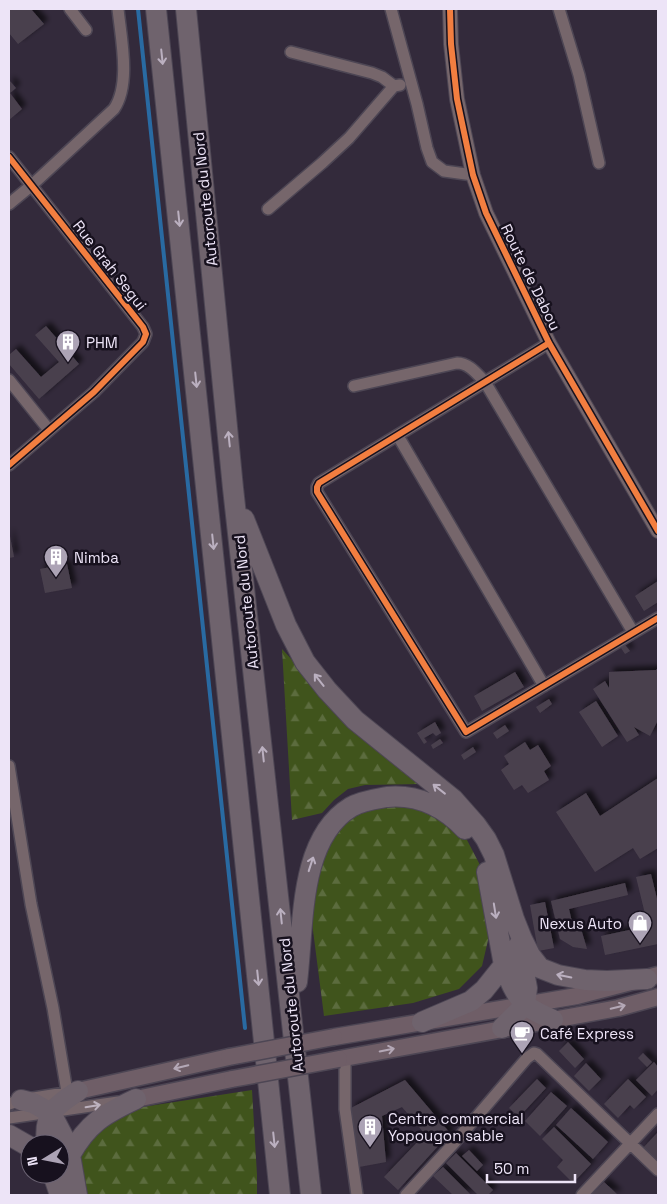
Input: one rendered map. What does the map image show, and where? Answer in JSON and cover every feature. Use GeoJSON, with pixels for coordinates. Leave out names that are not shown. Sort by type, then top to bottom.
{"type":"FeatureCollection","features":[{"type":"Feature","properties":{"kind":"highway","name":"Autoroute du Nord"},"geometry":{"type":"LineString","coordinates":[[156,9],[252,912],[277,1189]]}},
{"type":"Feature","properties":{"kind":"highway","name":"Autoroute du Nord"},"geometry":{"type":"LineString","coordinates":[[186,9],[234,488],[311,1195]]}},
{"type":"Feature","properties":{"kind":"highway"},"geometry":{"type":"LineString","coordinates":[[234,488],[247,527],[286,625],[305,662],[327,690],[355,720],[453,799],[476,825],[494,855],[514,919],[530,955],[540,968],[558,975],[585,980],[607,981],[653,977]]}},
{"type":"Feature","properties":{"kind":"highway"},"geometry":{"type":"LineString","coordinates":[[293,1016],[309,872],[317,848],[325,832],[337,817],[352,806],[374,799],[395,796],[426,801],[456,819],[471,835],[480,850],[486,866],[504,965],[517,994],[525,1005],[553,1020]]}},
{"type":"Feature","properties":{"kind":"highway"},"geometry":{"type":"LineString","coordinates":[[502,1028],[525,1005],[527,988],[514,919]]}},
{"type":"Feature","properties":{"kind":"highway"},"geometry":{"type":"LineString","coordinates":[[422,1022],[471,1000],[484,990],[504,965]]}},
{"type":"Feature","properties":{"kind":"highway"},"geometry":{"type":"LineString","coordinates":[[47,1134],[50,1113],[72,1092]]}},
{"type":"Feature","properties":{"kind":"highway"},"geometry":{"type":"LineString","coordinates":[[77,1195],[70,1155],[77,1142],[89,1127],[106,1113],[136,1099]]}},
{"type":"Feature","properties":{"kind":"highway"},"geometry":{"type":"LineString","coordinates":[[15,1102],[33,1103],[50,1113],[62,1134]]}},
{"type":"Feature","properties":{"kind":"main road"},"geometry":{"type":"LineString","coordinates":[[72,1092],[229,1057],[334,1037],[577,996],[653,977]]}},
{"type":"Feature","properties":{"kind":"main road"},"geometry":{"type":"LineString","coordinates":[[136,1099],[232,1078],[618,1008],[658,997]]}},
{"type":"Feature","properties":{"kind":"street"},"geometry":{"type":"LineString","coordinates":[[70,9],[86,30]]}},
{"type":"Feature","properties":{"kind":"street"},"geometry":{"type":"LineString","coordinates":[[9,204],[114,109],[119,102],[123,80],[118,9]]}},
{"type":"Feature","properties":{"kind":"street"},"geometry":{"type":"LineString","coordinates":[[391,9],[432,162],[444,171],[473,175]]}},
{"type":"Feature","properties":{"kind":"street","name":"Route de Dabou"},"geometry":{"type":"LineString","coordinates":[[450,9],[451,44],[457,99],[473,175],[486,213],[549,343],[658,531]]}},
{"type":"Feature","properties":{"kind":"street"},"geometry":{"type":"LineString","coordinates":[[559,9],[579,75],[599,163]]}},
{"type":"Feature","properties":{"kind":"street"},"geometry":{"type":"LineString","coordinates":[[291,52],[372,73],[382,77],[394,86]]}},
{"type":"Feature","properties":{"kind":"street"},"geometry":{"type":"LineString","coordinates":[[268,209],[349,138],[394,86],[412,83]]}},
{"type":"Feature","properties":{"kind":"street","name":"Rue Grah Segui"},"geometry":{"type":"LineString","coordinates":[[9,157],[143,327],[146,334],[143,342],[94,392],[9,465]]}},
{"type":"Feature","properties":{"kind":"street"},"geometry":{"type":"LineString","coordinates":[[549,343],[319,483],[317,487],[318,492],[463,730],[468,731],[658,618]]}},
{"type":"Feature","properties":{"kind":"street"},"geometry":{"type":"LineString","coordinates":[[354,386],[457,363],[463,363],[486,382],[633,632]]}},
{"type":"Feature","properties":{"kind":"street"},"geometry":{"type":"LineString","coordinates":[[9,380],[49,430]]}},
{"type":"Feature","properties":{"kind":"street"},"geometry":{"type":"LineString","coordinates":[[398,436],[544,686]]}},
{"type":"Feature","properties":{"kind":"street"},"geometry":{"type":"LineString","coordinates":[[9,766],[10,785],[31,904],[72,1092],[15,1102]]}},
{"type":"Feature","properties":{"kind":"street"},"geometry":{"type":"LineString","coordinates":[[406,1195],[455,1142],[527,1058],[534,1053],[538,1054],[658,1170]]}},
{"type":"Feature","properties":{"kind":"street"},"geometry":{"type":"LineString","coordinates":[[342,1058],[345,1109],[357,1195]]}},
{"type":"Feature","properties":{"kind":"street"},"geometry":{"type":"LineString","coordinates":[[9,1118],[136,1099]]}},
{"type":"Feature","properties":{"kind":"street"},"geometry":{"type":"LineString","coordinates":[[582,1195],[658,1114]]}},
{"type":"Feature","properties":{"kind":"green space"},"geometry":{"type":"Polygon","coordinates":[[[282,649],[329,700],[423,784],[365,785],[348,789],[322,813],[292,820],[282,649]]]}},
{"type":"Feature","properties":{"kind":"green space"},"geometry":{"type":"Polygon","coordinates":[[[397,800],[451,823],[467,840],[480,865],[487,908],[489,936],[482,966],[459,989],[413,1003],[324,1016],[310,907],[314,871],[342,819],[397,800]]]}},
{"type":"Feature","properties":{"kind":"green space"},"geometry":{"type":"Polygon","coordinates":[[[252,1090],[257,1195],[82,1195],[78,1153],[93,1132],[136,1108],[252,1090]]]}},
{"type":"Feature","properties":{"kind":"building"},"geometry":{"type":"Polygon","coordinates":[[[9,9],[31,9],[44,24],[18,44],[9,33],[9,9]]]}},
{"type":"Feature","properties":{"kind":"building"},"geometry":{"type":"Polygon","coordinates":[[[9,80],[16,88],[10,93],[22,109],[9,120],[9,80]]]}},
{"type":"Feature","properties":{"kind":"building","name":"PHM"},"geometry":{"type":"Polygon","coordinates":[[[46,326],[79,364],[39,399],[9,364],[9,355],[16,349],[41,377],[59,362],[35,335],[46,326]]]}},
{"type":"Feature","properties":{"kind":"building"},"geometry":{"type":"Polygon","coordinates":[[[9,531],[14,557],[9,558],[9,531]]]}},
{"type":"Feature","properties":{"kind":"building","name":"Nimba"},"geometry":{"type":"Polygon","coordinates":[[[67,564],[72,588],[45,593],[40,569],[67,564]]]}},
{"type":"Feature","properties":{"kind":"building"},"geometry":{"type":"Polygon","coordinates":[[[658,581],[658,602],[644,611],[635,596],[658,581]]]}},
{"type":"Feature","properties":{"kind":"building"},"geometry":{"type":"Polygon","coordinates":[[[625,645],[630,651],[625,654],[621,648],[625,645]]]}},
{"type":"Feature","properties":{"kind":"building"},"geometry":{"type":"Polygon","coordinates":[[[658,668],[658,720],[650,736],[634,727],[639,735],[627,742],[593,689],[605,681],[609,688],[609,672],[656,670],[658,668]]]}},
{"type":"Feature","properties":{"kind":"building"},"geometry":{"type":"Polygon","coordinates":[[[515,672],[524,687],[482,711],[474,696],[515,672]]]}},
{"type":"Feature","properties":{"kind":"building"},"geometry":{"type":"Polygon","coordinates":[[[549,699],[552,704],[540,713],[536,707],[549,699]]]}},
{"type":"Feature","properties":{"kind":"building"},"geometry":{"type":"Polygon","coordinates":[[[596,701],[618,736],[602,747],[579,712],[596,701]]]}},
{"type":"Feature","properties":{"kind":"building"},"geometry":{"type":"Polygon","coordinates":[[[435,722],[441,733],[436,736],[433,733],[424,738],[427,742],[424,744],[417,733],[435,722]]]}},
{"type":"Feature","properties":{"kind":"building"},"geometry":{"type":"Polygon","coordinates":[[[505,725],[509,731],[497,739],[493,733],[505,725]]]}},
{"type":"Feature","properties":{"kind":"building"},"geometry":{"type":"Polygon","coordinates":[[[440,739],[443,743],[433,749],[431,745],[440,739]]]}},
{"type":"Feature","properties":{"kind":"building"},"geometry":{"type":"Polygon","coordinates":[[[525,742],[530,750],[538,745],[551,766],[544,771],[549,780],[528,793],[522,785],[514,790],[501,770],[509,764],[504,756],[525,742]]]}},
{"type":"Feature","properties":{"kind":"building"},"geometry":{"type":"Polygon","coordinates":[[[473,747],[476,752],[464,760],[461,755],[473,747]]]}},
{"type":"Feature","properties":{"kind":"building"},"geometry":{"type":"Polygon","coordinates":[[[658,778],[658,848],[640,859],[633,848],[595,872],[556,812],[586,793],[600,816],[658,778]]]}},
{"type":"Feature","properties":{"kind":"building"},"geometry":{"type":"Polygon","coordinates":[[[651,874],[658,903],[658,944],[605,955],[601,936],[648,926],[636,877],[651,874]]]}},
{"type":"Feature","properties":{"kind":"building"},"geometry":{"type":"Polygon","coordinates":[[[625,883],[628,895],[569,909],[574,930],[579,929],[582,932],[587,949],[573,947],[560,939],[551,901],[625,883]]]}},
{"type":"Feature","properties":{"kind":"building"},"geometry":{"type":"Polygon","coordinates":[[[545,902],[554,948],[538,951],[530,905],[545,902]]]}},
{"type":"Feature","properties":{"kind":"building"},"geometry":{"type":"Polygon","coordinates":[[[568,1042],[584,1059],[575,1068],[559,1051],[568,1042]]]}},
{"type":"Feature","properties":{"kind":"building"},"geometry":{"type":"Polygon","coordinates":[[[643,1053],[652,1062],[647,1067],[638,1058],[643,1053]]]}},
{"type":"Feature","properties":{"kind":"building"},"geometry":{"type":"Polygon","coordinates":[[[654,1062],[658,1067],[658,1089],[652,1096],[636,1080],[654,1062]]]}},
{"type":"Feature","properties":{"kind":"building"},"geometry":{"type":"Polygon","coordinates":[[[586,1063],[601,1079],[589,1091],[574,1076],[586,1063]]]}},
{"type":"Feature","properties":{"kind":"building"},"geometry":{"type":"Polygon","coordinates":[[[537,1079],[546,1088],[519,1117],[509,1108],[537,1079]]]}},
{"type":"Feature","properties":{"kind":"building"},"geometry":{"type":"Polygon","coordinates":[[[628,1079],[646,1097],[634,1109],[630,1105],[618,1118],[604,1104],[628,1079]]]}},
{"type":"Feature","properties":{"kind":"building","name":"Centre commercial Yopougon sable"},"geometry":{"type":"Polygon","coordinates":[[[405,1080],[450,1133],[398,1190],[384,1177],[425,1134],[402,1107],[382,1116],[386,1162],[359,1167],[351,1108],[405,1080]]]}},
{"type":"Feature","properties":{"kind":"building"},"geometry":{"type":"Polygon","coordinates":[[[551,1092],[567,1106],[540,1136],[525,1121],[551,1092]]]}},
{"type":"Feature","properties":{"kind":"building"},"geometry":{"type":"Polygon","coordinates":[[[571,1108],[608,1142],[593,1159],[556,1125],[571,1108]]]}},
{"type":"Feature","properties":{"kind":"building"},"geometry":{"type":"Polygon","coordinates":[[[554,1127],[591,1164],[573,1183],[557,1167],[563,1160],[542,1139],[554,1127]]]}},
{"type":"Feature","properties":{"kind":"building"},"geometry":{"type":"Polygon","coordinates":[[[658,1132],[658,1162],[643,1148],[658,1132]]]}},
{"type":"Feature","properties":{"kind":"building"},"geometry":{"type":"Polygon","coordinates":[[[469,1150],[483,1165],[477,1171],[462,1156],[469,1150]]]}},
{"type":"Feature","properties":{"kind":"building"},"geometry":{"type":"Polygon","coordinates":[[[456,1153],[493,1190],[488,1195],[478,1195],[446,1163],[456,1153]]]}},
{"type":"Feature","properties":{"kind":"building"},"geometry":{"type":"Polygon","coordinates":[[[443,1167],[471,1195],[453,1195],[433,1176],[443,1167]]]}},
{"type":"Feature","properties":{"kind":"building"},"geometry":{"type":"Polygon","coordinates":[[[604,1182],[618,1195],[591,1195],[604,1182]]]}},
{"type":"Feature","properties":{"kind":"waterway"},"geometry":{"type":"LineString","coordinates":[[138,9],[245,1028]]}},
{"type":"Feature","properties":{"kind":"cycle path"},"geometry":{"type":"LineString","coordinates":[[450,9],[451,44],[457,99],[473,175],[486,213],[549,343],[658,531]]}},
{"type":"Feature","properties":{"kind":"cycle path"},"geometry":{"type":"LineString","coordinates":[[9,157],[143,327],[146,334],[143,342],[94,392],[9,465]]}},
{"type":"Feature","properties":{"kind":"cycle path"},"geometry":{"type":"LineString","coordinates":[[549,343],[319,483],[317,492],[466,732],[658,618]]}},
{"type":"Feature","properties":{"kind":"place","name":"PHM"},"geometry":{"type":"Point","coordinates":[68,363]}},
{"type":"Feature","properties":{"kind":"place","name":"Nimba"},"geometry":{"type":"Point","coordinates":[56,578]}},
{"type":"Feature","properties":{"kind":"place","name":"Nexus Auto"},"geometry":{"type":"Point","coordinates":[640,944]}},
{"type":"Feature","properties":{"kind":"place","name":"Café Express"},"geometry":{"type":"Point","coordinates":[522,1054]}},
{"type":"Feature","properties":{"kind":"place","name":"Centre commercial Yopougon sable"},"geometry":{"type":"Point","coordinates":[370,1148]}}]}
